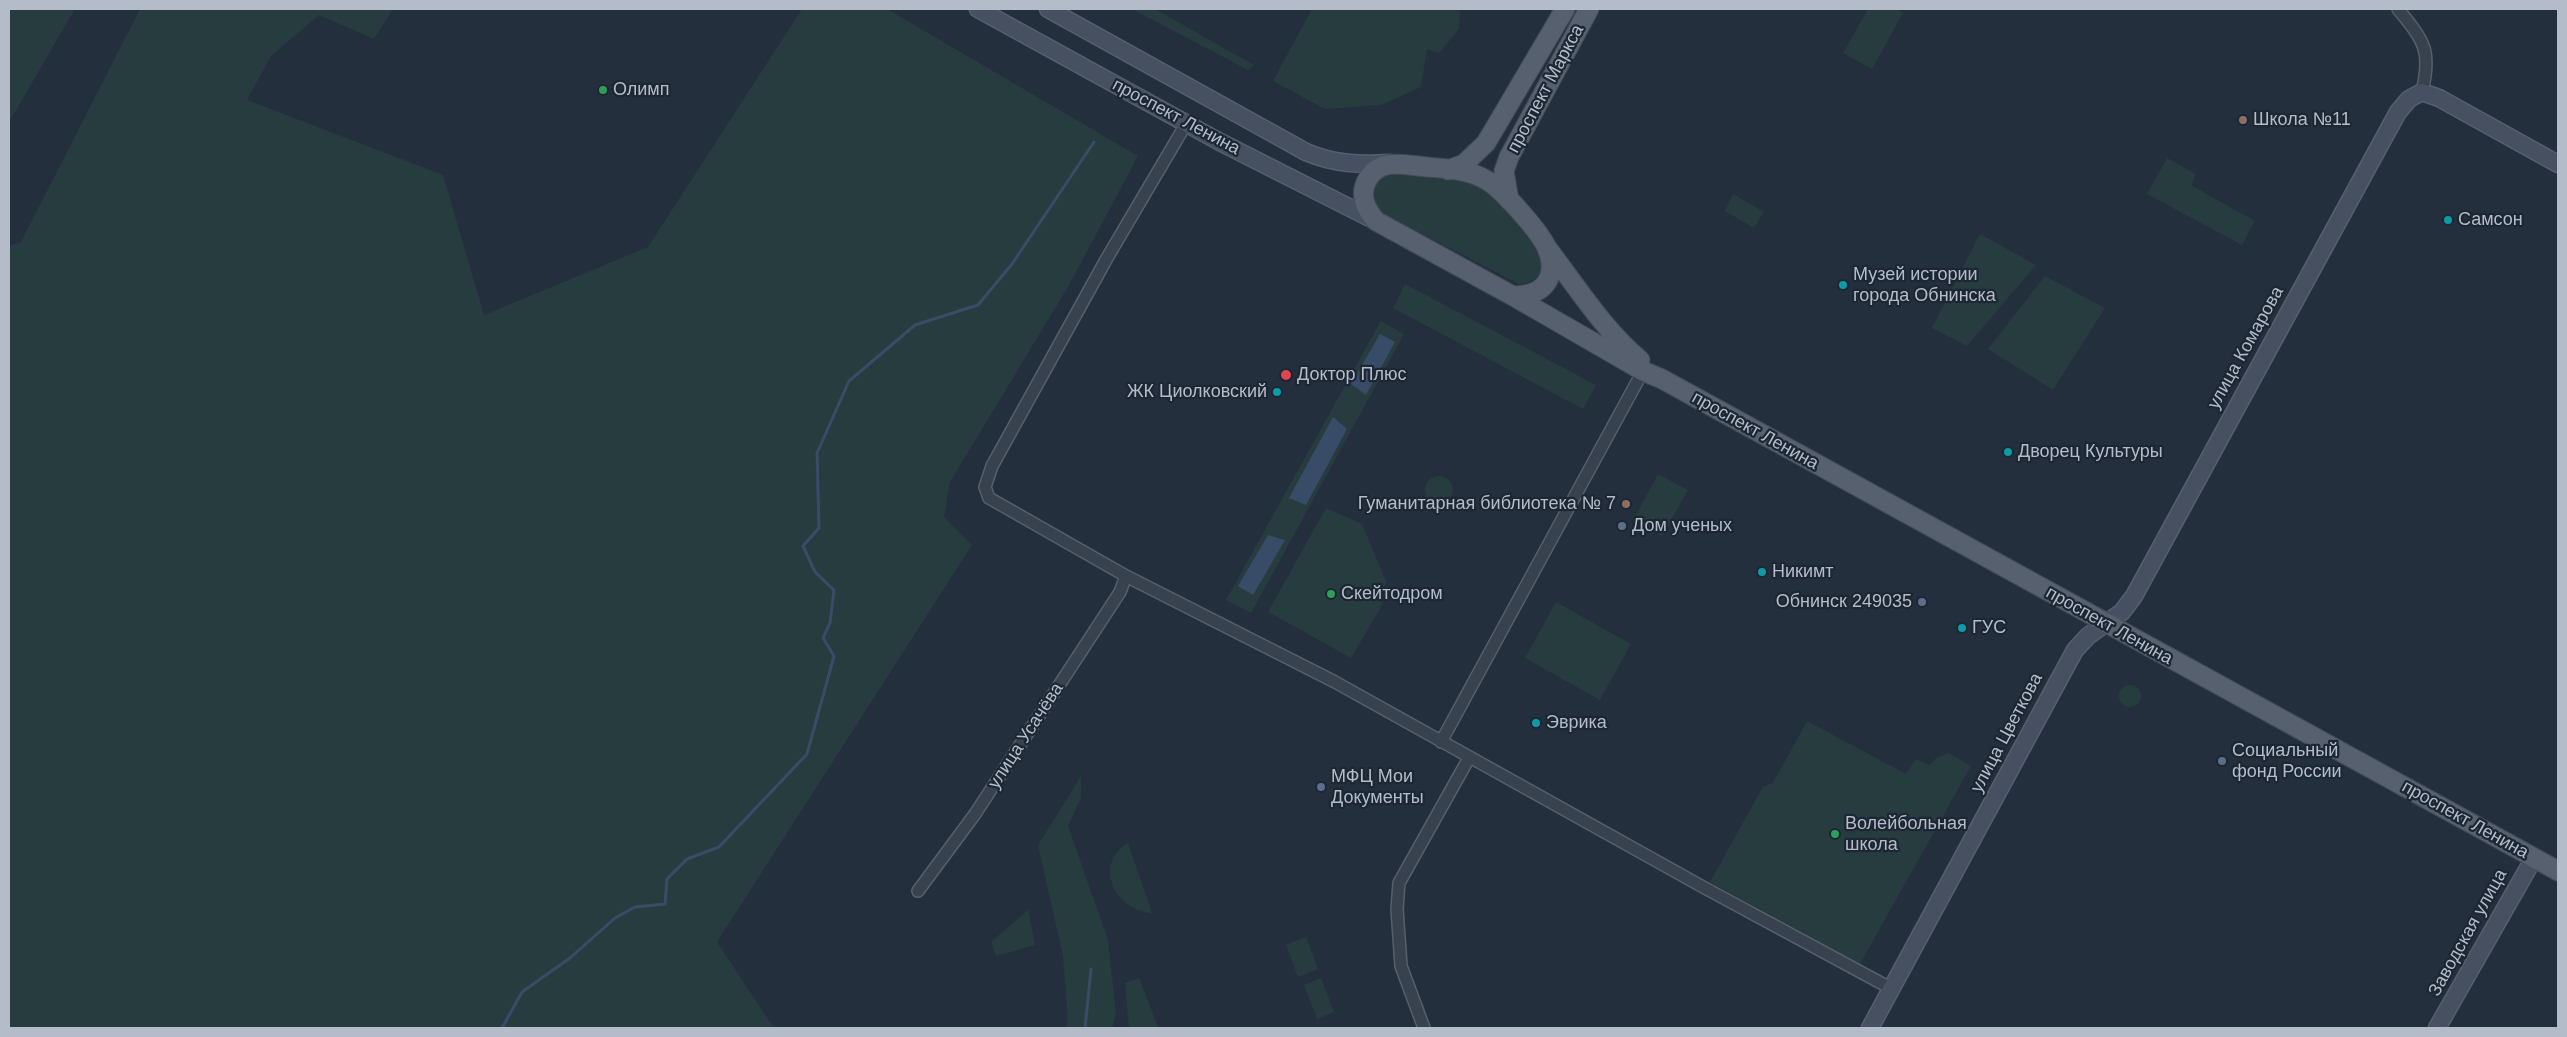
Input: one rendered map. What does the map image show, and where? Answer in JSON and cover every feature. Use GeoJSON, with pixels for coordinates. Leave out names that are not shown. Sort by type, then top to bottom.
{"type":"FeatureCollection","features":[{"type":"Feature","properties":{"kind":"main road","name":"проспект Маркса"},"geometry":{"type":"LineString","coordinates":[[1448,170],[1471,159],[1494,132],[1565,9]]}},
{"type":"Feature","properties":{"kind":"main road","name":"проспект Маркса"},"geometry":{"type":"LineString","coordinates":[[1510,200],[1504,171],[1589,9]]}},
{"type":"Feature","properties":{"kind":"main road"},"geometry":{"type":"LineString","coordinates":[[1494,132],[1516,145]]}},
{"type":"Feature","properties":{"kind":"main road","name":"проспект Ленина"},"geometry":{"type":"LineString","coordinates":[[1395,163],[1479,176],[1499,189],[1546,245],[1622,345],[1662,379]]}},
{"type":"Feature","properties":{"kind":"main road"},"geometry":{"type":"LineString","coordinates":[[1376,221],[1366,208],[1363,200],[1365,184],[1375,171],[1395,163]]}},
{"type":"Feature","properties":{"kind":"main road","name":"проспект Ленина"},"geometry":{"type":"LineString","coordinates":[[1376,221],[1513,296],[1643,371],[1662,379],[2558,871]]}},
{"type":"Feature","properties":{"kind":"main road"},"geometry":{"type":"LineString","coordinates":[[1513,296],[1529,296],[1537,292],[1548,280],[1550,263],[1546,245]]}},
{"type":"Feature","properties":{"kind":"street","name":"проспект Ленина"},"geometry":{"type":"LineString","coordinates":[[978,9],[1186,124],[1376,221]]}},
{"type":"Feature","properties":{"kind":"street","name":"проспект Ленина"},"geometry":{"type":"LineString","coordinates":[[1048,9],[1306,152],[1321,158],[1353,164],[1395,163]]}},
{"type":"Feature","properties":{"kind":"street"},"geometry":{"type":"LineString","coordinates":[[2398,9],[2420,37],[2426,52],[2427,69],[2422,92],[2439,98],[2558,164]]}},
{"type":"Feature","properties":{"kind":"street","name":"улица Комарова"},"geometry":{"type":"LineString","coordinates":[[2104,623],[2122,612],[2134,596],[2398,112],[2409,99],[2422,92]]}},
{"type":"Feature","properties":{"kind":"street"},"geometry":{"type":"LineString","coordinates":[[1186,124],[1019,414],[992,466],[985,487],[989,498],[1126,576],[1335,682],[1469,758],[1892,989]]}},
{"type":"Feature","properties":{"kind":"street"},"geometry":{"type":"LineString","coordinates":[[1441,742],[1643,371]]}},
{"type":"Feature","properties":{"kind":"street","name":"улица Усачёва"},"geometry":{"type":"LineString","coordinates":[[918,891],[975,814],[1120,592],[1126,576]]}},
{"type":"Feature","properties":{"kind":"street","name":"улица Цветкова"},"geometry":{"type":"LineString","coordinates":[[1870,1028],[2075,650],[2104,623]]}},
{"type":"Feature","properties":{"kind":"street"},"geometry":{"type":"LineString","coordinates":[[1424,1028],[1401,966],[1397,909],[1399,883],[1469,758]]}},
{"type":"Feature","properties":{"kind":"street","name":"Заводская улица"},"geometry":{"type":"LineString","coordinates":[[2437,1028],[2534,858]]}},
{"type":"Feature","properties":{"kind":"green space"},"geometry":{"type":"Polygon","coordinates":[[[9,9],[75,9],[9,122],[9,9]]]}},
{"type":"Feature","properties":{"kind":"green space"},"geometry":{"type":"Polygon","coordinates":[[[140,9],[393,9],[374,39],[319,15],[271,56],[247,100],[443,175],[484,315],[648,247],[802,9],[887,9],[1138,156],[1068,287],[950,482],[944,517],[972,545],[717,942],[774,1028],[9,1028],[9,246],[21,242],[140,9]]]}},
{"type":"Feature","properties":{"kind":"green space"},"geometry":{"type":"Polygon","coordinates":[[[1132,9],[1155,9],[1254,65],[1248,70],[1132,9]]]}},
{"type":"Feature","properties":{"kind":"green space"},"geometry":{"type":"Polygon","coordinates":[[[1312,9],[1446,9],[1460,11],[1459,29],[1439,53],[1427,49],[1421,87],[1381,105],[1325,109],[1273,81],[1312,9]]]}},
{"type":"Feature","properties":{"kind":"green space"},"geometry":{"type":"Polygon","coordinates":[[[1868,9],[1896,9],[1903,13],[1872,69],[1843,53],[1868,9]]]}},
{"type":"Feature","properties":{"kind":"green space"},"geometry":{"type":"Polygon","coordinates":[[[2167,158],[2196,174],[2191,185],[2255,221],[2242,245],[2147,194],[2167,158]]]}},
{"type":"Feature","properties":{"kind":"green space"},"geometry":{"type":"Polygon","coordinates":[[[1401,171],[1470,178],[1482,183],[1497,197],[1534,245],[1542,264],[1540,273],[1534,280],[1521,285],[1377,211],[1372,206],[1374,180],[1379,176],[1401,171]]]}},
{"type":"Feature","properties":{"kind":"green space"},"geometry":{"type":"Polygon","coordinates":[[[1733,194],[1764,212],[1754,228],[1725,211],[1733,194]]]}},
{"type":"Feature","properties":{"kind":"green space"},"geometry":{"type":"Polygon","coordinates":[[[1980,234],[2036,265],[1967,346],[1932,328],[1980,234]]]}},
{"type":"Feature","properties":{"kind":"green space"},"geometry":{"type":"Polygon","coordinates":[[[2045,276],[2105,308],[2053,390],[1988,349],[2045,276]]]}},
{"type":"Feature","properties":{"kind":"green space"},"geometry":{"type":"Polygon","coordinates":[[[1405,284],[1596,385],[1583,409],[1393,308],[1405,284]]]}},
{"type":"Feature","properties":{"kind":"green space"},"geometry":{"type":"Polygon","coordinates":[[[1381,321],[1404,334],[1251,613],[1226,600],[1381,321]]]}},
{"type":"Feature","properties":{"kind":"green space"},"geometry":{"type":"Polygon","coordinates":[[[1658,474],[1688,490],[1662,536],[1633,521],[1658,474]]]}},
{"type":"Feature","properties":{"kind":"green space"},"geometry":{"type":"Polygon","coordinates":[[[1439,476],[1449,480],[1453,490],[1449,500],[1439,504],[1429,500],[1425,490],[1429,480],[1439,476]]]}},
{"type":"Feature","properties":{"kind":"green space","name":"Скейтодром"},"geometry":{"type":"Polygon","coordinates":[[[1326,508],[1362,524],[1386,581],[1381,607],[1351,658],[1268,612],[1326,508]]]}},
{"type":"Feature","properties":{"kind":"green space"},"geometry":{"type":"Polygon","coordinates":[[[1556,602],[1631,644],[1600,700],[1525,658],[1556,602]]]}},
{"type":"Feature","properties":{"kind":"green space"},"geometry":{"type":"Polygon","coordinates":[[[2130,685],[2138,688],[2141,696],[2138,704],[2130,707],[2122,704],[2119,696],[2122,688],[2130,685]]]}},
{"type":"Feature","properties":{"kind":"green space","name":"Волейбольная школа"},"geometry":{"type":"Polygon","coordinates":[[[1807,721],[1906,774],[1916,759],[1930,765],[1936,758],[1949,753],[1971,766],[1860,964],[1710,882],[1763,787],[1773,783],[1807,721]]]}},
{"type":"Feature","properties":{"kind":"green space"},"geometry":{"type":"Polygon","coordinates":[[[1081,776],[1081,798],[1068,826],[1108,940],[1116,1014],[1112,1028],[1066,1028],[1068,1020],[1063,956],[1038,845],[1081,776]]]}},
{"type":"Feature","properties":{"kind":"green space"},"geometry":{"type":"Polygon","coordinates":[[[1128,843],[1152,913],[1139,910],[1127,904],[1118,895],[1113,885],[1110,873],[1112,862],[1117,852],[1128,843]]]}},
{"type":"Feature","properties":{"kind":"green space"},"geometry":{"type":"Polygon","coordinates":[[[1028,910],[1035,945],[996,956],[991,942],[1028,910]]]}},
{"type":"Feature","properties":{"kind":"green space"},"geometry":{"type":"Polygon","coordinates":[[[1306,937],[1318,969],[1298,977],[1286,945],[1306,937]]]}},
{"type":"Feature","properties":{"kind":"green space"},"geometry":{"type":"Polygon","coordinates":[[[1139,978],[1159,1028],[1129,1028],[1125,983],[1139,978]]]}},
{"type":"Feature","properties":{"kind":"green space"},"geometry":{"type":"Polygon","coordinates":[[[1321,978],[1334,1012],[1317,1019],[1304,985],[1321,978]]]}},
{"type":"Feature","properties":{"kind":"water"},"geometry":{"type":"Polygon","coordinates":[[[1380,334],[1395,342],[1366,395],[1351,384],[1380,334]]]}},
{"type":"Feature","properties":{"kind":"water"},"geometry":{"type":"Polygon","coordinates":[[[1333,417],[1347,429],[1306,505],[1289,498],[1333,417]]]}},
{"type":"Feature","properties":{"kind":"water"},"geometry":{"type":"Polygon","coordinates":[[[1268,535],[1285,540],[1253,595],[1238,586],[1268,535]]]}},
{"type":"Feature","properties":{"kind":"waterway"},"geometry":{"type":"LineString","coordinates":[[502,1028],[522,992],[570,958],[615,918],[635,907],[665,904],[667,879],[687,859],[719,847],[807,754],[834,656],[823,638],[830,623],[834,590],[815,572],[803,546],[819,528],[817,453],[849,381],[915,325],[978,305],[1012,264],[1094,142]]}},
{"type":"Feature","properties":{"kind":"waterway"},"geometry":{"type":"LineString","coordinates":[[1085,1028],[1091,969]]}},
{"type":"Feature","properties":{"kind":"place","name":"Олимп"},"geometry":{"type":"Point","coordinates":[603,90]}},
{"type":"Feature","properties":{"kind":"place","name":"Школа №11"},"geometry":{"type":"Point","coordinates":[2243,120]}},
{"type":"Feature","properties":{"kind":"place","name":"Самсон"},"geometry":{"type":"Point","coordinates":[2448,220]}},
{"type":"Feature","properties":{"kind":"place","name":"Музей истории города Обнинска"},"geometry":{"type":"Point","coordinates":[1843,285]}},
{"type":"Feature","properties":{"kind":"place","name":"Доктор Плюс"},"geometry":{"type":"Point","coordinates":[1286,375]}},
{"type":"Feature","properties":{"kind":"place","name":"ЖК Циолковский"},"geometry":{"type":"Point","coordinates":[1277,392]}},
{"type":"Feature","properties":{"kind":"place","name":"Дворец Культуры"},"geometry":{"type":"Point","coordinates":[2008,452]}},
{"type":"Feature","properties":{"kind":"place","name":"Гуманитарная библиотека № 7"},"geometry":{"type":"Point","coordinates":[1626,504]}},
{"type":"Feature","properties":{"kind":"place","name":"Дом ученых"},"geometry":{"type":"Point","coordinates":[1622,526]}},
{"type":"Feature","properties":{"kind":"place","name":"Никимт"},"geometry":{"type":"Point","coordinates":[1762,572]}},
{"type":"Feature","properties":{"kind":"place","name":"Скейтодром"},"geometry":{"type":"Point","coordinates":[1331,594]}},
{"type":"Feature","properties":{"kind":"place","name":"Обнинск 249035"},"geometry":{"type":"Point","coordinates":[1922,602]}},
{"type":"Feature","properties":{"kind":"place","name":"ГУС"},"geometry":{"type":"Point","coordinates":[1962,628]}},
{"type":"Feature","properties":{"kind":"place","name":"Эврика"},"geometry":{"type":"Point","coordinates":[1536,723]}},
{"type":"Feature","properties":{"kind":"place","name":"Социальный фонд России"},"geometry":{"type":"Point","coordinates":[2222,761]}},
{"type":"Feature","properties":{"kind":"place","name":"МФЦ Мои Документы"},"geometry":{"type":"Point","coordinates":[1321,787]}},
{"type":"Feature","properties":{"kind":"place","name":"Волейбольная школа"},"geometry":{"type":"Point","coordinates":[1835,834]}}]}
